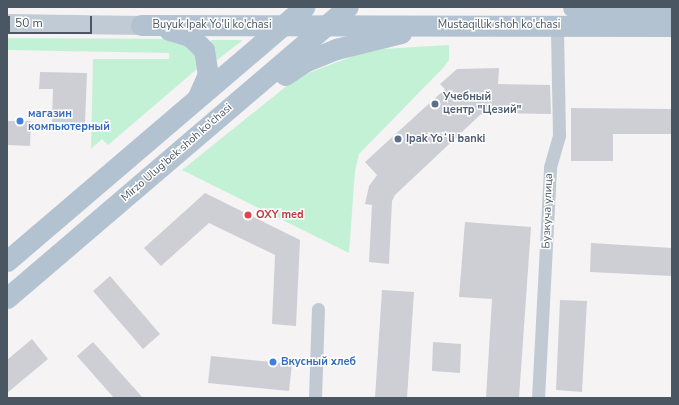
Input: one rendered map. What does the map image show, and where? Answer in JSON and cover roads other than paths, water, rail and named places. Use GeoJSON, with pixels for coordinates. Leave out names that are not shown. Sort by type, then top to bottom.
{"type":"FeatureCollection","features":[{"type":"Feature","properties":{"kind":"main road"},"geometry":{"type":"LineString","coordinates":[[7,261],[304,7]]}},
{"type":"Feature","properties":{"kind":"main road","name":"Mirzo Ulug'bek shoh ko'chasi"},"geometry":{"type":"LineString","coordinates":[[7,298],[348,7]]}},
{"type":"Feature","properties":{"kind":"main road"},"geometry":{"type":"LineString","coordinates":[[573,7],[672,7]]}},
{"type":"Feature","properties":{"kind":"main road","name":"Buyuk Ipak Yo'li ko'chasi"},"geometry":{"type":"LineString","coordinates":[[7,23],[327,25]]}},
{"type":"Feature","properties":{"kind":"main road"},"geometry":{"type":"LineString","coordinates":[[141,25],[186,34],[194,38],[204,50],[208,74],[204,86],[194,101]]}},
{"type":"Feature","properties":{"kind":"main road","name":"Mustaqillik shoh ko'chasi"},"geometry":{"type":"LineString","coordinates":[[327,25],[672,26]]}},
{"type":"Feature","properties":{"kind":"main road"},"geometry":{"type":"LineString","coordinates":[[110,210],[196,147],[298,65],[336,49],[434,25]]}},
{"type":"Feature","properties":{"kind":"street","name":"Бузкуча улица"},"geometry":{"type":"LineString","coordinates":[[538,398],[550,167],[559,135],[557,26]]}},
{"type":"Feature","properties":{"kind":"street"},"geometry":{"type":"LineString","coordinates":[[315,398],[318,308]]}},
{"type":"Feature","properties":{"kind":"place","name":"Учебный центр \"Цезий\""},"geometry":{"type":"Point","coordinates":[435,104]}},
{"type":"Feature","properties":{"kind":"place","name":"магазин компьютерный"},"geometry":{"type":"Point","coordinates":[20,121]}},
{"type":"Feature","properties":{"kind":"place","name":"Ipak Yoʻli banki"},"geometry":{"type":"Point","coordinates":[398,139]}},
{"type":"Feature","properties":{"kind":"place","name":"OXY med"},"geometry":{"type":"Point","coordinates":[248,215]}},
{"type":"Feature","properties":{"kind":"place","name":"Вкусный хлеб"},"geometry":{"type":"Point","coordinates":[273,362]}}]}
